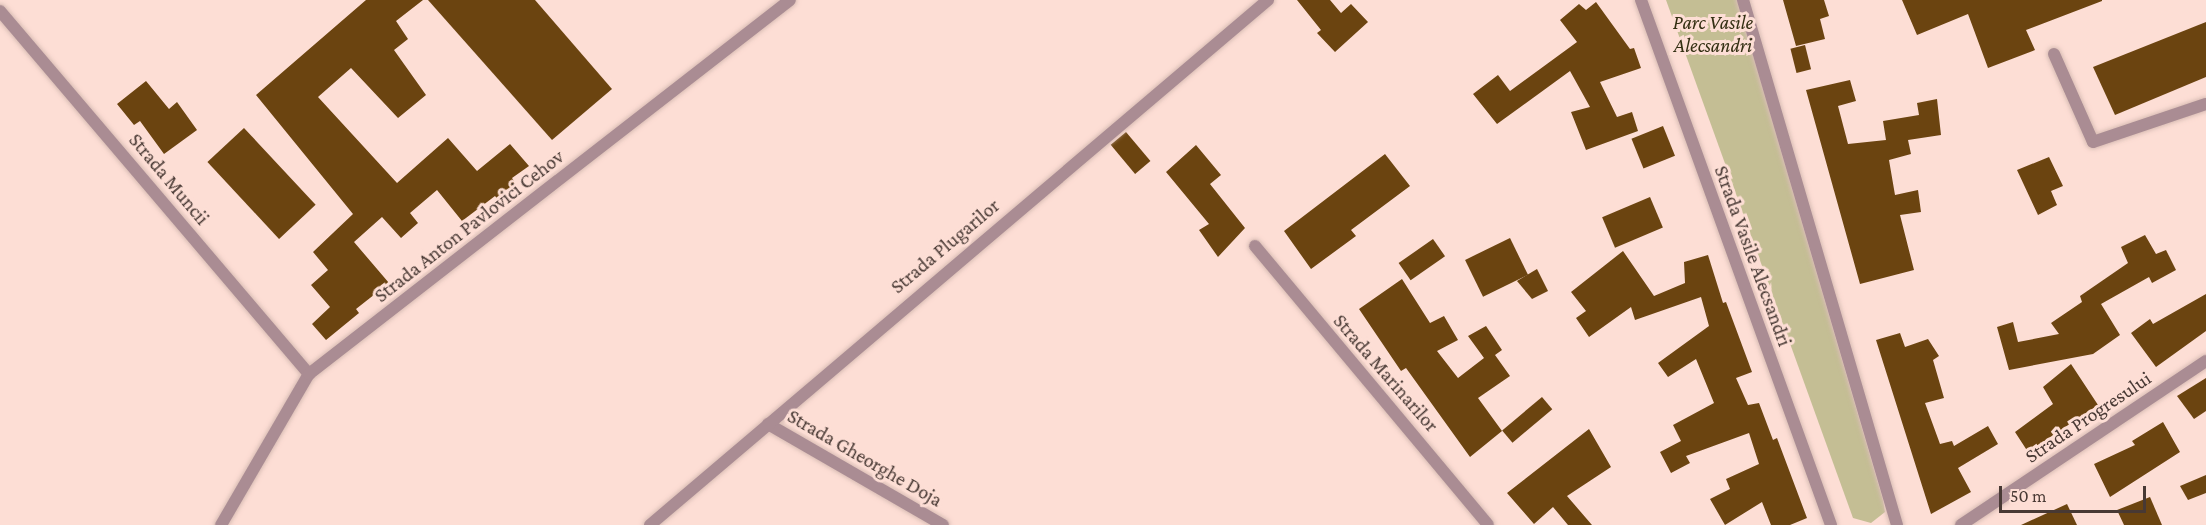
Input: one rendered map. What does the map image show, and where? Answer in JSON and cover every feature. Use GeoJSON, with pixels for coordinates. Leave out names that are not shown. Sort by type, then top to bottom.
{"type":"FeatureCollection","features":[{"type":"Feature","properties":{"kind":"street","name":"Strada Anton Pavlovici Cehov"},"geometry":{"type":"LineString","coordinates":[[221,525],[309,374],[790,0]]}},
{"type":"Feature","properties":{"kind":"street","name":"Strada Plugarilor"},"geometry":{"type":"LineString","coordinates":[[650,525],[1268,0]]}},
{"type":"Feature","properties":{"kind":"street","name":"Strada Vasile Alecsandri"},"geometry":{"type":"LineString","coordinates":[[1641,0],[1831,525]]}},
{"type":"Feature","properties":{"kind":"street"},"geometry":{"type":"LineString","coordinates":[[1743,0],[1897,525]]}},
{"type":"Feature","properties":{"kind":"street","name":"Strada Muncii"},"geometry":{"type":"LineString","coordinates":[[0,10],[309,374]]}},
{"type":"Feature","properties":{"kind":"street"},"geometry":{"type":"LineString","coordinates":[[2054,54],[2093,142],[2206,104]]}},
{"type":"Feature","properties":{"kind":"street","name":"Strada Marinarilor"},"geometry":{"type":"LineString","coordinates":[[1255,246],[1488,525]]}},
{"type":"Feature","properties":{"kind":"street","name":"Strada Progresului"},"geometry":{"type":"LineString","coordinates":[[1961,525],[2206,361]]}},
{"type":"Feature","properties":{"kind":"street","name":"Strada Gheorghe Doja"},"geometry":{"type":"LineString","coordinates":[[768,424],[943,525]]}},
{"type":"Feature","properties":{"kind":"green space","name":"Parc Vasile Alecsandri"},"geometry":{"type":"Polygon","coordinates":[[[1666,0],[1737,0],[1883,500],[1885,512],[1871,523],[1853,518],[1666,0]]]}},
{"type":"Feature","properties":{"kind":"building"},"geometry":{"type":"Polygon","coordinates":[[[366,0],[423,0],[396,21],[408,39],[394,50],[426,95],[398,118],[351,68],[318,97],[397,183],[448,138],[477,171],[510,144],[529,166],[512,178],[521,192],[503,206],[495,196],[462,221],[437,190],[410,213],[418,223],[401,238],[382,217],[354,242],[389,283],[356,309],[359,313],[326,340],[312,324],[330,307],[311,285],[328,270],[313,252],[353,214],[256,95],[366,0]]]}},
{"type":"Feature","properties":{"kind":"building"},"geometry":{"type":"Polygon","coordinates":[[[428,0],[535,0],[612,89],[552,140],[428,0]]]}},
{"type":"Feature","properties":{"kind":"building"},"geometry":{"type":"Polygon","coordinates":[[[1297,0],[1330,0],[1341,13],[1351,4],[1368,22],[1335,52],[1317,33],[1321,30],[1297,0]]]}},
{"type":"Feature","properties":{"kind":"building"},"geometry":{"type":"Polygon","coordinates":[[[1783,0],[1824,0],[1829,16],[1820,19],[1825,39],[1796,46],[1783,0]]]}},
{"type":"Feature","properties":{"kind":"building"},"geometry":{"type":"Polygon","coordinates":[[[1902,0],[2102,1],[2026,30],[2035,50],[1988,68],[1968,14],[1917,35],[1902,0]]]}},
{"type":"Feature","properties":{"kind":"building"},"geometry":{"type":"Polygon","coordinates":[[[1596,2],[1630,49],[1634,48],[1641,68],[1600,82],[1617,117],[1632,112],[1638,131],[1586,150],[1571,112],[1590,107],[1570,71],[1497,124],[1473,94],[1498,75],[1510,91],[1577,42],[1560,20],[1579,4],[1586,10],[1596,2]]]}},
{"type":"Feature","properties":{"kind":"building"},"geometry":{"type":"Polygon","coordinates":[[[2206,22],[2206,77],[2115,115],[2093,67],[2206,22]]]}},
{"type":"Feature","properties":{"kind":"building"},"geometry":{"type":"Polygon","coordinates":[[[1805,45],[1811,69],[1796,73],[1790,49],[1805,45]]]}},
{"type":"Feature","properties":{"kind":"building"},"geometry":{"type":"Polygon","coordinates":[[[1850,80],[1856,101],[1838,106],[1848,144],[1886,140],[1883,121],[1919,115],[1917,103],[1937,99],[1941,135],[1908,140],[1911,154],[1889,160],[1895,195],[1918,190],[1921,212],[1900,215],[1914,270],[1860,284],[1806,90],[1850,80]]]}},
{"type":"Feature","properties":{"kind":"building"},"geometry":{"type":"Polygon","coordinates":[[[146,81],[169,109],[177,102],[197,130],[164,154],[140,121],[134,125],[117,104],[146,81]]]}},
{"type":"Feature","properties":{"kind":"building"},"geometry":{"type":"Polygon","coordinates":[[[1663,126],[1675,156],[1643,168],[1631,139],[1663,126]]]}},
{"type":"Feature","properties":{"kind":"building"},"geometry":{"type":"Polygon","coordinates":[[[244,128],[316,205],[279,239],[207,162],[244,128]]]}},
{"type":"Feature","properties":{"kind":"building"},"geometry":{"type":"Polygon","coordinates":[[[1126,132],[1150,161],[1135,174],[1111,145],[1126,132]]]}},
{"type":"Feature","properties":{"kind":"building"},"geometry":{"type":"Polygon","coordinates":[[[1196,145],[1221,175],[1210,184],[1245,228],[1218,257],[1199,230],[1209,224],[1166,172],[1196,145]]]}},
{"type":"Feature","properties":{"kind":"building"},"geometry":{"type":"Polygon","coordinates":[[[1385,154],[1410,186],[1351,230],[1356,236],[1311,269],[1284,231],[1385,154]]]}},
{"type":"Feature","properties":{"kind":"building"},"geometry":{"type":"Polygon","coordinates":[[[2049,157],[2063,186],[2051,191],[2057,205],[2038,215],[2017,170],[2049,157]]]}},
{"type":"Feature","properties":{"kind":"building"},"geometry":{"type":"Polygon","coordinates":[[[1650,197],[1663,227],[1615,248],[1602,217],[1650,197]]]}},
{"type":"Feature","properties":{"kind":"building"},"geometry":{"type":"Polygon","coordinates":[[[2145,235],[2156,254],[2166,250],[2176,270],[2152,283],[2149,277],[2101,304],[2120,335],[2093,354],[2009,370],[1997,327],[2013,322],[2018,342],[2059,334],[2051,323],[2082,302],[2080,296],[2128,263],[2121,247],[2145,235]]]}},
{"type":"Feature","properties":{"kind":"building"},"geometry":{"type":"Polygon","coordinates":[[[1510,238],[1528,275],[1483,297],[1465,260],[1510,238]]]}},
{"type":"Feature","properties":{"kind":"building"},"geometry":{"type":"Polygon","coordinates":[[[1433,239],[1445,256],[1411,280],[1399,263],[1433,239]]]}},
{"type":"Feature","properties":{"kind":"building"},"geometry":{"type":"Polygon","coordinates":[[[1623,251],[1654,296],[1685,283],[1684,262],[1708,255],[1723,303],[1726,302],[1752,372],[1736,378],[1748,405],[1759,403],[1773,440],[1777,438],[1807,518],[1790,525],[1771,525],[1762,502],[1725,525],[1710,499],[1730,489],[1726,479],[1759,464],[1749,433],[1686,456],[1690,463],[1671,473],[1660,452],[1681,441],[1673,425],[1714,403],[1696,359],[1668,377],[1658,363],[1709,326],[1701,297],[1635,320],[1631,307],[1589,337],[1576,318],[1586,311],[1571,292],[1623,251]]]}},
{"type":"Feature","properties":{"kind":"building"},"geometry":{"type":"Polygon","coordinates":[[[1537,269],[1548,291],[1532,299],[1517,281],[1537,269]]]}},
{"type":"Feature","properties":{"kind":"building"},"geometry":{"type":"Polygon","coordinates":[[[1402,279],[1430,323],[1444,316],[1458,340],[1437,351],[1458,378],[1484,358],[1468,336],[1486,326],[1502,350],[1495,355],[1510,376],[1478,398],[1502,431],[1470,457],[1406,368],[1401,371],[1359,309],[1402,279]]]}},
{"type":"Feature","properties":{"kind":"building"},"geometry":{"type":"Polygon","coordinates":[[[2206,294],[2206,331],[2156,367],[2131,333],[2150,319],[2153,324],[2206,294]]]}},
{"type":"Feature","properties":{"kind":"building"},"geometry":{"type":"Polygon","coordinates":[[[1900,333],[1905,347],[1928,339],[1939,356],[1933,360],[1944,398],[1925,403],[1940,444],[1952,441],[1954,446],[1988,426],[1998,444],[1958,468],[1971,492],[1931,514],[1876,340],[1900,333]]]}},
{"type":"Feature","properties":{"kind":"building"},"geometry":{"type":"Polygon","coordinates":[[[2071,364],[2098,405],[2028,452],[2015,432],[2053,404],[2043,387],[2071,364]]]}},
{"type":"Feature","properties":{"kind":"building"},"geometry":{"type":"Polygon","coordinates":[[[2206,378],[2206,411],[2194,419],[2177,396],[2206,378]]]}},
{"type":"Feature","properties":{"kind":"building"},"geometry":{"type":"Polygon","coordinates":[[[1542,397],[1552,409],[1512,443],[1502,430],[1542,397]]]}},
{"type":"Feature","properties":{"kind":"building"},"geometry":{"type":"Polygon","coordinates":[[[2163,422],[2180,452],[2110,497],[2094,464],[2135,445],[2132,441],[2163,422]]]}},
{"type":"Feature","properties":{"kind":"building"},"geometry":{"type":"Polygon","coordinates":[[[1589,429],[1611,467],[1567,496],[1592,525],[1568,525],[1553,507],[1534,524],[1507,493],[1589,429]]]}},
{"type":"Feature","properties":{"kind":"building"},"geometry":{"type":"Polygon","coordinates":[[[2206,475],[2206,493],[2188,500],[2180,486],[2206,475]]]}},
{"type":"Feature","properties":{"kind":"building"},"geometry":{"type":"Polygon","coordinates":[[[2150,497],[2162,525],[2124,525],[2117,510],[2150,497]]]}},
{"type":"Feature","properties":{"kind":"building"},"geometry":{"type":"Polygon","coordinates":[[[2067,504],[2077,525],[2021,525],[2067,504]]]}}]}
